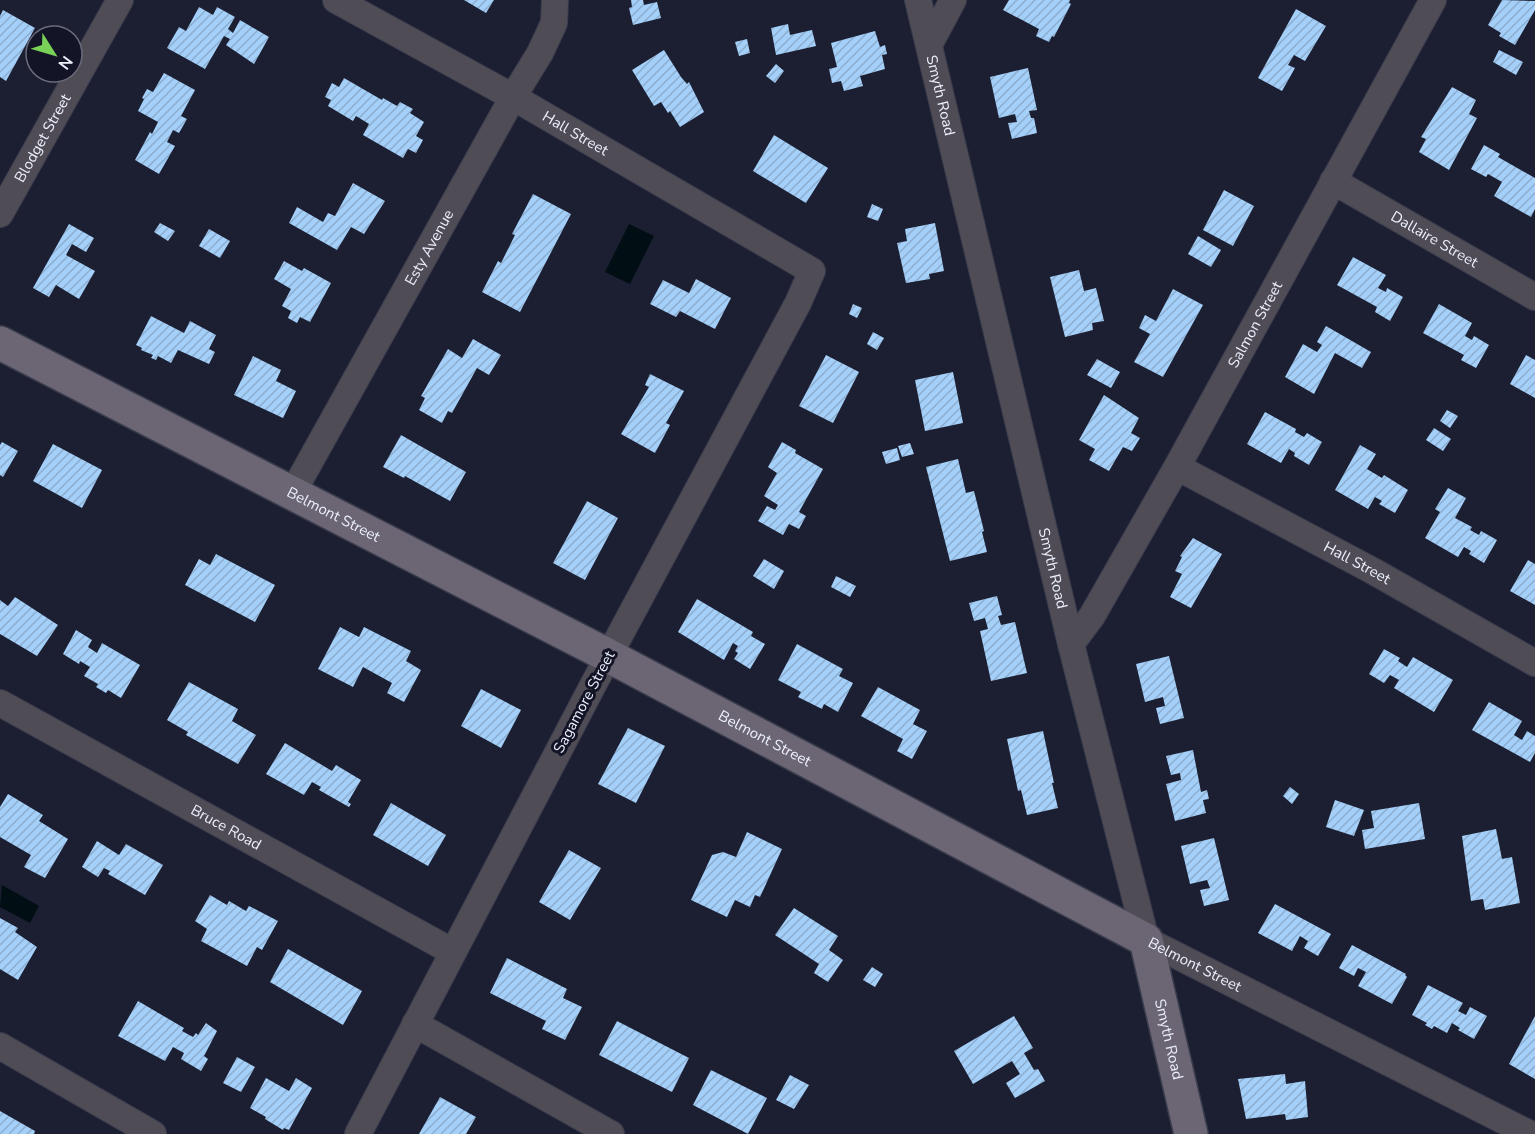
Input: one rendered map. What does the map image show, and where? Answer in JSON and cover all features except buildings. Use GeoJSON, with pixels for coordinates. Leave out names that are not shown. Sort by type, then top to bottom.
{"type":"FeatureCollection","features":[{"type":"Feature","properties":{"kind":"street","name":"Blodget Street"},"geometry":{"type":"LineString","coordinates":[[0,214],[120,0]]}},
{"type":"Feature","properties":{"kind":"street","name":"Hall Street"},"geometry":{"type":"LineString","coordinates":[[336,0],[513,97],[812,271]]}},
{"type":"Feature","properties":{"kind":"street","name":"Esty Avenue"},"geometry":{"type":"LineString","coordinates":[[293,492],[513,97],[540,53],[554,23],[555,0]]}},
{"type":"Feature","properties":{"kind":"street","name":"Smyth Road"},"geometry":{"type":"LineString","coordinates":[[918,0],[1071,644],[1146,940],[1191,1134]]}},
{"type":"Feature","properties":{"kind":"street"},"geometry":{"type":"LineString","coordinates":[[929,45],[952,0]]}},
{"type":"Feature","properties":{"kind":"street","name":"Salmon Street"},"geometry":{"type":"LineString","coordinates":[[1071,644],[1092,616],[1177,467],[1433,0]]}},
{"type":"Feature","properties":{"kind":"street","name":"Dallaire Street"},"geometry":{"type":"LineString","coordinates":[[1333,181],[1535,297]]}},
{"type":"Feature","properties":{"kind":"street","name":"Sagamore Street"},"geometry":{"type":"LineString","coordinates":[[358,1134],[609,656],[798,303],[812,271]]}},
{"type":"Feature","properties":{"kind":"street","name":"Belmont Street"},"geometry":{"type":"LineString","coordinates":[[0,344],[293,492],[609,656],[1146,940],[1530,1134]]}},
{"type":"Feature","properties":{"kind":"street","name":"Hall Street"},"geometry":{"type":"LineString","coordinates":[[1177,467],[1373,572],[1535,663]]}},
{"type":"Feature","properties":{"kind":"street","name":"Bruce Road"},"geometry":{"type":"LineString","coordinates":[[0,703],[453,952]]}},
{"type":"Feature","properties":{"kind":"street"},"geometry":{"type":"LineString","coordinates":[[415,1024],[611,1134]]}},
{"type":"Feature","properties":{"kind":"street"},"geometry":{"type":"LineString","coordinates":[[0,1046],[153,1134]]}},
{"type":"Feature","properties":{"kind":"shaded area"},"geometry":{"type":"Polygon","coordinates":[[[629,224],[654,236],[630,284],[605,272],[629,224]]]}},
{"type":"Feature","properties":{"kind":"shaded area"},"geometry":{"type":"Polygon","coordinates":[[[2,885],[39,906],[30,923],[0,907],[2,885]]]}}]}
